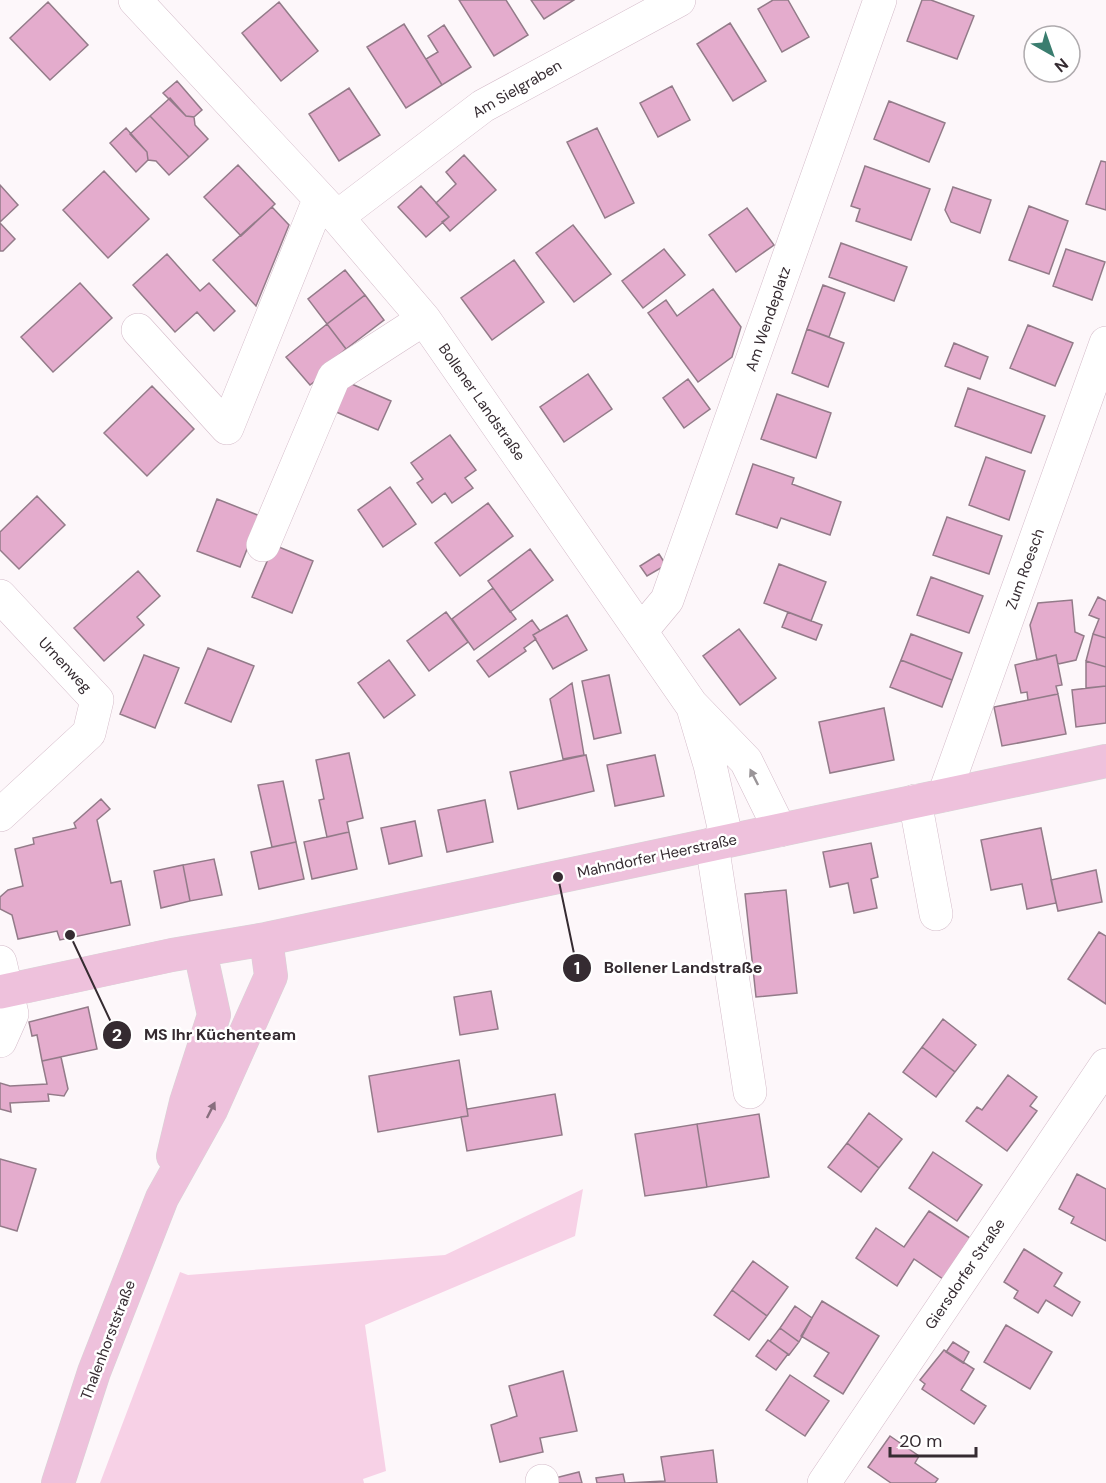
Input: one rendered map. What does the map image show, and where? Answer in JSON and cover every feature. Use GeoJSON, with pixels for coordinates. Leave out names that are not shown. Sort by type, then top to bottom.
{"type":"FeatureCollection","features":[{"type":"Feature","properties":{"kind":"main road","name":"Mahndorfer Heerstraße"},"geometry":{"type":"LineString","coordinates":[[2,982],[266,939],[1106,760]]}},
{"type":"Feature","properties":{"kind":"main road","name":"Thalenhorststraße"},"geometry":{"type":"LineString","coordinates":[[58,1483],[93,1372],[162,1198],[211,1110],[271,976],[266,939]]}},
{"type":"Feature","properties":{"kind":"main road","name":"Thalenhorststraße"},"geometry":{"type":"LineString","coordinates":[[162,1198],[186,1102],[214,1015],[186,953]]}},
{"type":"Feature","properties":{"kind":"street","name":"Bollener Landstraße"},"geometry":{"type":"LineString","coordinates":[[135,0],[328,209],[424,320],[642,630],[691,704],[746,761],[780,830]]}},
{"type":"Feature","properties":{"kind":"street","name":"Am Sielgraben"},"geometry":{"type":"LineString","coordinates":[[328,209],[483,106],[679,0]]}},
{"type":"Feature","properties":{"kind":"street","name":"Am Wendeplatz"},"geometry":{"type":"LineString","coordinates":[[642,630],[667,600],[880,0]]}},
{"type":"Feature","properties":{"kind":"street"},"geometry":{"type":"LineString","coordinates":[[138,330],[227,428],[310,216],[328,209]]}},
{"type":"Feature","properties":{"kind":"street"},"geometry":{"type":"LineString","coordinates":[[262,545],[334,377],[424,320]]}},
{"type":"Feature","properties":{"kind":"street","name":"Zum Roesch"},"geometry":{"type":"LineString","coordinates":[[930,798],[1106,343]]}},
{"type":"Feature","properties":{"kind":"street","name":"Urnenweg"},"geometry":{"type":"LineString","coordinates":[[0,596],[97,700],[89,733],[0,815]]}},
{"type":"Feature","properties":{"kind":"street","name":"Bollener Landstraße"},"geometry":{"type":"LineString","coordinates":[[691,704],[710,765],[720,843],[718,865],[750,1092]]}},
{"type":"Feature","properties":{"kind":"street"},"geometry":{"type":"LineString","coordinates":[[930,798],[936,914]]}},
{"type":"Feature","properties":{"kind":"street"},"geometry":{"type":"LineString","coordinates":[[0,1041],[12,1014],[2,982]]}},
{"type":"Feature","properties":{"kind":"street","name":"Giersdorfer Straße"},"geometry":{"type":"LineString","coordinates":[[824,1483],[1106,1065]]}},
{"type":"Feature","properties":{"kind":"shaded area"},"geometry":{"type":"Polygon","coordinates":[[[583,1189],[575,1236],[365,1325],[386,1471],[363,1479],[364,1483],[100,1483],[180,1272],[188,1275],[445,1255],[583,1189]]]}},
{"type":"Feature","properties":{"kind":"building"},"geometry":{"type":"Polygon","coordinates":[[[459,0],[506,0],[528,35],[494,56],[459,0]]]}},
{"type":"Feature","properties":{"kind":"building"},"geometry":{"type":"Polygon","coordinates":[[[531,0],[574,0],[544,19],[531,0]]]}},
{"type":"Feature","properties":{"kind":"building"},"geometry":{"type":"Polygon","coordinates":[[[773,0],[788,0],[809,37],[782,52],[758,9],[773,0]]]}},
{"type":"Feature","properties":{"kind":"building"},"geometry":{"type":"Polygon","coordinates":[[[922,0],[931,0],[974,16],[957,59],[907,41],[922,0]]]}},
{"type":"Feature","properties":{"kind":"building"},"geometry":{"type":"Polygon","coordinates":[[[48,2],[88,45],[50,80],[10,38],[48,2]]]}},
{"type":"Feature","properties":{"kind":"building"},"geometry":{"type":"Polygon","coordinates":[[[279,2],[318,51],[281,81],[242,33],[279,2]]]}},
{"type":"Feature","properties":{"kind":"building"},"geometry":{"type":"Polygon","coordinates":[[[730,23],[766,81],[733,101],[697,44],[730,23]]]}},
{"type":"Feature","properties":{"kind":"building"},"geometry":{"type":"Polygon","coordinates":[[[404,24],[442,85],[406,108],[367,47],[404,24]]]}},
{"type":"Feature","properties":{"kind":"building"},"geometry":{"type":"Polygon","coordinates":[[[444,25],[471,67],[442,85],[426,59],[438,52],[428,36],[444,25]]]}},
{"type":"Feature","properties":{"kind":"building"},"geometry":{"type":"Polygon","coordinates":[[[177,81],[202,110],[194,117],[186,116],[163,93],[177,81]]]}},
{"type":"Feature","properties":{"kind":"building"},"geometry":{"type":"Polygon","coordinates":[[[672,86],[690,120],[658,137],[640,103],[672,86]]]}},
{"type":"Feature","properties":{"kind":"building"},"geometry":{"type":"Polygon","coordinates":[[[349,88],[380,135],[339,161],[309,114],[349,88]]]}},
{"type":"Feature","properties":{"kind":"building"},"geometry":{"type":"Polygon","coordinates":[[[170,98],[186,116],[194,117],[195,125],[208,139],[189,157],[150,116],[170,98]]]}},
{"type":"Feature","properties":{"kind":"building"},"geometry":{"type":"Polygon","coordinates":[[[889,101],[945,123],[929,162],[874,139],[889,101]]]}},
{"type":"Feature","properties":{"kind":"building"},"geometry":{"type":"Polygon","coordinates":[[[150,116],[189,157],[169,175],[156,161],[148,160],[147,152],[130,134],[150,116]]]}},
{"type":"Feature","properties":{"kind":"building"},"geometry":{"type":"Polygon","coordinates":[[[126,128],[147,152],[148,160],[136,172],[110,143],[126,128]]]}},
{"type":"Feature","properties":{"kind":"building"},"geometry":{"type":"Polygon","coordinates":[[[597,128],[634,203],[605,218],[567,142],[597,128]]]}},
{"type":"Feature","properties":{"kind":"building"},"geometry":{"type":"Polygon","coordinates":[[[464,155],[496,190],[450,231],[442,222],[449,217],[436,203],[456,184],[446,172],[464,155]]]}},
{"type":"Feature","properties":{"kind":"building"},"geometry":{"type":"Polygon","coordinates":[[[1101,161],[1106,162],[1106,210],[1086,204],[1101,161]]]}},
{"type":"Feature","properties":{"kind":"building"},"geometry":{"type":"Polygon","coordinates":[[[238,165],[275,204],[241,236],[204,197],[238,165]]]}},
{"type":"Feature","properties":{"kind":"building"},"geometry":{"type":"Polygon","coordinates":[[[865,166],[930,189],[911,240],[856,221],[860,209],[851,206],[865,166]]]}},
{"type":"Feature","properties":{"kind":"building"},"geometry":{"type":"Polygon","coordinates":[[[104,171],[149,219],[108,258],[63,210],[104,171]]]}},
{"type":"Feature","properties":{"kind":"building"},"geometry":{"type":"Polygon","coordinates":[[[0,185],[18,205],[0,222],[0,185]]]}},
{"type":"Feature","properties":{"kind":"building"},"geometry":{"type":"Polygon","coordinates":[[[421,186],[449,217],[426,237],[398,207],[421,186]]]}},
{"type":"Feature","properties":{"kind":"building"},"geometry":{"type":"Polygon","coordinates":[[[953,187],[991,200],[980,233],[951,222],[945,210],[953,187]]]}},
{"type":"Feature","properties":{"kind":"building"},"geometry":{"type":"Polygon","coordinates":[[[1029,206],[1068,221],[1049,274],[1009,260],[1029,206]]]}},
{"type":"Feature","properties":{"kind":"building"},"geometry":{"type":"Polygon","coordinates":[[[272,207],[289,225],[256,306],[213,260],[272,207]]]}},
{"type":"Feature","properties":{"kind":"building"},"geometry":{"type":"Polygon","coordinates":[[[747,208],[774,245],[736,272],[709,235],[747,208]]]}},
{"type":"Feature","properties":{"kind":"building"},"geometry":{"type":"Polygon","coordinates":[[[0,223],[15,239],[3,251],[0,251],[0,223]]]}},
{"type":"Feature","properties":{"kind":"building"},"geometry":{"type":"Polygon","coordinates":[[[573,225],[611,274],[574,302],[536,253],[573,225]]]}},
{"type":"Feature","properties":{"kind":"building"},"geometry":{"type":"Polygon","coordinates":[[[841,243],[907,267],[894,301],[829,277],[841,243]]]}},
{"type":"Feature","properties":{"kind":"building"},"geometry":{"type":"Polygon","coordinates":[[[664,249],[685,275],[643,308],[622,281],[664,249]]]}},
{"type":"Feature","properties":{"kind":"building"},"geometry":{"type":"Polygon","coordinates":[[[1066,249],[1105,262],[1092,300],[1053,286],[1066,249]]]}},
{"type":"Feature","properties":{"kind":"building"},"geometry":{"type":"Polygon","coordinates":[[[167,254],[200,291],[209,283],[235,311],[214,331],[197,312],[175,332],[133,285],[167,254]]]}},
{"type":"Feature","properties":{"kind":"building"},"geometry":{"type":"Polygon","coordinates":[[[514,260],[544,302],[492,340],[461,298],[514,260]]]}},
{"type":"Feature","properties":{"kind":"building"},"geometry":{"type":"Polygon","coordinates":[[[345,270],[365,295],[327,324],[308,299],[345,270]]]}},
{"type":"Feature","properties":{"kind":"building"},"geometry":{"type":"Polygon","coordinates":[[[80,283],[112,318],[53,372],[21,337],[80,283]]]}},
{"type":"Feature","properties":{"kind":"building"},"geometry":{"type":"Polygon","coordinates":[[[823,285],[845,293],[829,337],[807,329],[823,285]]]}},
{"type":"Feature","properties":{"kind":"building"},"geometry":{"type":"Polygon","coordinates":[[[713,289],[741,327],[732,357],[698,382],[648,313],[666,300],[677,316],[713,289]]]}},
{"type":"Feature","properties":{"kind":"building"},"geometry":{"type":"Polygon","coordinates":[[[365,295],[384,320],[346,349],[327,324],[365,295]]]}},
{"type":"Feature","properties":{"kind":"building"},"geometry":{"type":"Polygon","coordinates":[[[327,324],[346,349],[329,363],[333,367],[310,385],[286,357],[327,324]]]}},
{"type":"Feature","properties":{"kind":"building"},"geometry":{"type":"Polygon","coordinates":[[[1028,325],[1073,343],[1055,386],[1010,368],[1028,325]]]}},
{"type":"Feature","properties":{"kind":"building"},"geometry":{"type":"Polygon","coordinates":[[[807,329],[844,343],[828,387],[792,373],[807,329]]]}},
{"type":"Feature","properties":{"kind":"building"},"geometry":{"type":"Polygon","coordinates":[[[954,343],[988,357],[980,379],[945,366],[954,343]]]}},
{"type":"Feature","properties":{"kind":"building"},"geometry":{"type":"Polygon","coordinates":[[[588,374],[612,409],[564,442],[540,407],[588,374]]]}},
{"type":"Feature","properties":{"kind":"building"},"geometry":{"type":"Polygon","coordinates":[[[688,379],[710,409],[684,428],[663,398],[688,379]]]}},
{"type":"Feature","properties":{"kind":"building"},"geometry":{"type":"Polygon","coordinates":[[[347,382],[391,401],[378,430],[334,411],[347,382]]]}},
{"type":"Feature","properties":{"kind":"building"},"geometry":{"type":"Polygon","coordinates":[[[152,386],[194,429],[147,476],[104,433],[152,386]]]}},
{"type":"Feature","properties":{"kind":"building"},"geometry":{"type":"Polygon","coordinates":[[[968,388],[1045,416],[1031,453],[955,426],[968,388]]]}},
{"type":"Feature","properties":{"kind":"building"},"geometry":{"type":"Polygon","coordinates":[[[777,394],[831,413],[816,458],[761,439],[777,394]]]}},
{"type":"Feature","properties":{"kind":"building"},"geometry":{"type":"Polygon","coordinates":[[[450,435],[476,470],[465,478],[473,488],[452,503],[445,493],[432,503],[417,483],[423,479],[411,463],[450,435]]]}},
{"type":"Feature","properties":{"kind":"building"},"geometry":{"type":"Polygon","coordinates":[[[986,457],[1025,471],[1009,520],[969,505],[986,457]]]}},
{"type":"Feature","properties":{"kind":"building"},"geometry":{"type":"Polygon","coordinates":[[[753,464],[794,478],[792,484],[841,502],[830,535],[781,518],[777,528],[736,514],[753,464]]]}},
{"type":"Feature","properties":{"kind":"building"},"geometry":{"type":"Polygon","coordinates":[[[390,487],[416,524],[383,547],[358,510],[390,487]]]}},
{"type":"Feature","properties":{"kind":"building"},"geometry":{"type":"Polygon","coordinates":[[[37,496],[65,525],[19,569],[0,550],[0,532],[37,496]]]}},
{"type":"Feature","properties":{"kind":"building"},"geometry":{"type":"Polygon","coordinates":[[[217,499],[260,516],[240,567],[197,551],[217,499]]]}},
{"type":"Feature","properties":{"kind":"building"},"geometry":{"type":"Polygon","coordinates":[[[488,503],[513,536],[460,576],[435,543],[488,503]]]}},
{"type":"Feature","properties":{"kind":"building"},"geometry":{"type":"Polygon","coordinates":[[[947,517],[1002,536],[989,574],[933,555],[947,517]]]}},
{"type":"Feature","properties":{"kind":"building"},"geometry":{"type":"Polygon","coordinates":[[[274,545],[313,561],[292,613],[252,597],[274,545]]]}},
{"type":"Feature","properties":{"kind":"building"},"geometry":{"type":"Polygon","coordinates":[[[530,549],[553,580],[510,612],[488,581],[530,549]]]}},
{"type":"Feature","properties":{"kind":"building"},"geometry":{"type":"Polygon","coordinates":[[[659,554],[666,565],[647,576],[640,566],[659,554]]]}},
{"type":"Feature","properties":{"kind":"building"},"geometry":{"type":"Polygon","coordinates":[[[779,564],[826,582],[811,621],[764,603],[779,564]]]}},
{"type":"Feature","properties":{"kind":"building"},"geometry":{"type":"Polygon","coordinates":[[[138,571],[160,596],[137,617],[144,625],[104,661],[74,628],[138,571]]]}},
{"type":"Feature","properties":{"kind":"building"},"geometry":{"type":"Polygon","coordinates":[[[931,577],[983,596],[969,633],[917,615],[931,577]]]}},
{"type":"Feature","properties":{"kind":"building"},"geometry":{"type":"Polygon","coordinates":[[[493,588],[516,619],[474,650],[452,619],[493,588]]]}},
{"type":"Feature","properties":{"kind":"building"},"geometry":{"type":"Polygon","coordinates":[[[1098,597],[1106,601],[1106,638],[1093,634],[1099,619],[1089,615],[1098,597]]]}},
{"type":"Feature","properties":{"kind":"building"},"geometry":{"type":"Polygon","coordinates":[[[1072,600],[1075,632],[1084,636],[1076,660],[1058,664],[1056,655],[1037,660],[1030,625],[1038,603],[1072,600]]]}},
{"type":"Feature","properties":{"kind":"building"},"geometry":{"type":"Polygon","coordinates":[[[446,612],[468,642],[429,671],[407,641],[446,612]]]}},
{"type":"Feature","properties":{"kind":"building"},"geometry":{"type":"Polygon","coordinates":[[[788,612],[822,625],[816,640],[782,627],[788,612]]]}},
{"type":"Feature","properties":{"kind":"building"},"geometry":{"type":"Polygon","coordinates":[[[567,615],[587,650],[553,669],[533,635],[567,615]]]}},
{"type":"Feature","properties":{"kind":"building"},"geometry":{"type":"Polygon","coordinates":[[[532,620],[540,631],[533,635],[536,639],[524,648],[526,651],[489,677],[477,661],[532,620]]]}},
{"type":"Feature","properties":{"kind":"building"},"geometry":{"type":"Polygon","coordinates":[[[739,629],[776,678],[740,705],[703,656],[739,629]]]}},
{"type":"Feature","properties":{"kind":"building"},"geometry":{"type":"Polygon","coordinates":[[[911,634],[962,653],[952,680],[901,660],[911,634]]]}},
{"type":"Feature","properties":{"kind":"building"},"geometry":{"type":"Polygon","coordinates":[[[1093,634],[1106,638],[1106,667],[1086,661],[1093,634]]]}},
{"type":"Feature","properties":{"kind":"building"},"geometry":{"type":"Polygon","coordinates":[[[208,648],[254,666],[231,722],[185,703],[208,648]]]}},
{"type":"Feature","properties":{"kind":"building"},"geometry":{"type":"Polygon","coordinates":[[[144,655],[179,668],[155,728],[120,714],[144,655]]]}},
{"type":"Feature","properties":{"kind":"building"},"geometry":{"type":"Polygon","coordinates":[[[1056,655],[1062,685],[1056,686],[1058,694],[1028,700],[1027,692],[1021,693],[1015,665],[1056,655]]]}},
{"type":"Feature","properties":{"kind":"building"},"geometry":{"type":"Polygon","coordinates":[[[389,660],[415,695],[384,718],[358,683],[389,660]]]}},
{"type":"Feature","properties":{"kind":"building"},"geometry":{"type":"Polygon","coordinates":[[[901,660],[952,680],[942,707],[890,687],[901,660]]]}},
{"type":"Feature","properties":{"kind":"building"},"geometry":{"type":"Polygon","coordinates":[[[1086,661],[1106,667],[1106,686],[1086,688],[1086,661]]]}},
{"type":"Feature","properties":{"kind":"building"},"geometry":{"type":"Polygon","coordinates":[[[609,675],[621,733],[594,739],[582,681],[609,675]]]}},
{"type":"Feature","properties":{"kind":"building"},"geometry":{"type":"Polygon","coordinates":[[[572,683],[584,755],[563,759],[550,699],[572,683]]]}},
{"type":"Feature","properties":{"kind":"building"},"geometry":{"type":"Polygon","coordinates":[[[1106,686],[1106,723],[1076,727],[1072,690],[1106,686]]]}},
{"type":"Feature","properties":{"kind":"building"},"geometry":{"type":"Polygon","coordinates":[[[1058,694],[1066,734],[1002,746],[994,707],[1058,694]]]}},
{"type":"Feature","properties":{"kind":"building"},"geometry":{"type":"Polygon","coordinates":[[[884,708],[894,760],[830,773],[819,722],[884,708]]]}},
{"type":"Feature","properties":{"kind":"building"},"geometry":{"type":"Polygon","coordinates":[[[349,753],[363,818],[347,822],[349,832],[327,837],[319,800],[324,799],[316,760],[349,753]]]}},
{"type":"Feature","properties":{"kind":"building"},"geometry":{"type":"Polygon","coordinates":[[[586,755],[594,791],[518,809],[510,772],[586,755]]]}},
{"type":"Feature","properties":{"kind":"building"},"geometry":{"type":"Polygon","coordinates":[[[655,755],[664,796],[615,806],[607,765],[655,755]]]}},
{"type":"Feature","properties":{"kind":"building"},"geometry":{"type":"Polygon","coordinates":[[[283,781],[296,842],[272,847],[258,785],[283,781]]]}},
{"type":"Feature","properties":{"kind":"building"},"geometry":{"type":"Polygon","coordinates":[[[101,799],[110,809],[97,820],[111,883],[121,881],[130,925],[60,940],[57,931],[18,939],[12,915],[0,909],[0,897],[8,890],[23,886],[15,849],[34,844],[33,838],[76,828],[74,823],[101,799]]]}},
{"type":"Feature","properties":{"kind":"building"},"geometry":{"type":"Polygon","coordinates":[[[485,800],[493,842],[447,852],[438,810],[485,800]]]}},
{"type":"Feature","properties":{"kind":"building"},"geometry":{"type":"Polygon","coordinates":[[[415,821],[422,856],[389,864],[381,828],[415,821]]]}},
{"type":"Feature","properties":{"kind":"building"},"geometry":{"type":"Polygon","coordinates":[[[1041,828],[1056,903],[1027,909],[1022,884],[991,890],[981,840],[1041,828]]]}},
{"type":"Feature","properties":{"kind":"building"},"geometry":{"type":"Polygon","coordinates":[[[349,832],[357,869],[312,879],[304,842],[349,832]]]}},
{"type":"Feature","properties":{"kind":"building"},"geometry":{"type":"Polygon","coordinates":[[[296,842],[304,879],[259,889],[251,852],[296,842]]]}},
{"type":"Feature","properties":{"kind":"building"},"geometry":{"type":"Polygon","coordinates":[[[871,843],[878,877],[871,879],[877,908],[854,913],[848,883],[830,887],[823,852],[871,843]]]}},
{"type":"Feature","properties":{"kind":"building"},"geometry":{"type":"Polygon","coordinates":[[[214,859],[222,895],[190,901],[183,865],[214,859]]]}},
{"type":"Feature","properties":{"kind":"building"},"geometry":{"type":"Polygon","coordinates":[[[183,865],[190,901],[161,908],[154,871],[183,865]]]}},
{"type":"Feature","properties":{"kind":"building"},"geometry":{"type":"Polygon","coordinates":[[[1096,870],[1102,902],[1058,911],[1051,880],[1096,870]]]}},
{"type":"Feature","properties":{"kind":"building"},"geometry":{"type":"Polygon","coordinates":[[[786,890],[797,993],[756,997],[745,894],[786,890]]]}},
{"type":"Feature","properties":{"kind":"building"},"geometry":{"type":"Polygon","coordinates":[[[1099,932],[1106,936],[1106,1004],[1068,979],[1099,932]]]}},
{"type":"Feature","properties":{"kind":"building"},"geometry":{"type":"Polygon","coordinates":[[[491,991],[498,1029],[460,1035],[454,997],[491,991]]]}},
{"type":"Feature","properties":{"kind":"building"},"geometry":{"type":"Polygon","coordinates":[[[88,1007],[97,1049],[42,1061],[37,1035],[32,1036],[29,1022],[88,1007]]]}},
{"type":"Feature","properties":{"kind":"building"},"geometry":{"type":"Polygon","coordinates":[[[943,1019],[976,1045],[955,1072],[922,1047],[943,1019]]]}},
{"type":"Feature","properties":{"kind":"building"},"geometry":{"type":"Polygon","coordinates":[[[922,1047],[955,1072],[936,1097],[903,1072],[922,1047]]]}},
{"type":"Feature","properties":{"kind":"building"},"geometry":{"type":"Polygon","coordinates":[[[61,1057],[68,1089],[64,1096],[48,1094],[49,1101],[10,1103],[11,1112],[0,1109],[0,1083],[10,1086],[47,1084],[42,1061],[61,1057]]]}},
{"type":"Feature","properties":{"kind":"building"},"geometry":{"type":"Polygon","coordinates":[[[459,1060],[468,1116],[378,1132],[369,1076],[459,1060]]]}},
{"type":"Feature","properties":{"kind":"building"},"geometry":{"type":"Polygon","coordinates":[[[1008,1075],[1037,1097],[1030,1106],[1037,1111],[1007,1151],[966,1121],[977,1107],[982,1110],[1008,1075]]]}},
{"type":"Feature","properties":{"kind":"building"},"geometry":{"type":"Polygon","coordinates":[[[555,1094],[562,1135],[467,1151],[461,1117],[468,1116],[467,1109],[555,1094]]]}},
{"type":"Feature","properties":{"kind":"building"},"geometry":{"type":"Polygon","coordinates":[[[869,1113],[902,1139],[879,1168],[847,1143],[869,1113]]]}},
{"type":"Feature","properties":{"kind":"building"},"geometry":{"type":"Polygon","coordinates":[[[759,1114],[769,1177],[707,1187],[697,1124],[759,1114]]]}},
{"type":"Feature","properties":{"kind":"building"},"geometry":{"type":"Polygon","coordinates":[[[697,1124],[707,1187],[645,1196],[635,1134],[697,1124]]]}},
{"type":"Feature","properties":{"kind":"building"},"geometry":{"type":"Polygon","coordinates":[[[847,1143],[879,1168],[861,1192],[828,1167],[847,1143]]]}},
{"type":"Feature","properties":{"kind":"building"},"geometry":{"type":"Polygon","coordinates":[[[933,1152],[982,1185],[957,1221],[909,1188],[933,1152]]]}},
{"type":"Feature","properties":{"kind":"building"},"geometry":{"type":"Polygon","coordinates":[[[0,1159],[36,1169],[17,1231],[0,1226],[0,1159]]]}},
{"type":"Feature","properties":{"kind":"building"},"geometry":{"type":"Polygon","coordinates":[[[1077,1174],[1106,1189],[1106,1241],[1071,1223],[1074,1217],[1059,1209],[1077,1174]]]}},
{"type":"Feature","properties":{"kind":"building"},"geometry":{"type":"Polygon","coordinates":[[[929,1211],[970,1238],[943,1279],[914,1259],[897,1286],[856,1258],[876,1228],[904,1247],[929,1211]]]}},
{"type":"Feature","properties":{"kind":"building"},"geometry":{"type":"Polygon","coordinates":[[[1024,1249],[1062,1273],[1054,1286],[1080,1302],[1072,1316],[1046,1300],[1038,1313],[1014,1298],[1018,1291],[1004,1282],[1024,1249]]]}},
{"type":"Feature","properties":{"kind":"building"},"geometry":{"type":"Polygon","coordinates":[[[753,1261],[788,1287],[767,1316],[732,1290],[753,1261]]]}},
{"type":"Feature","properties":{"kind":"building"},"geometry":{"type":"Polygon","coordinates":[[[732,1290],[767,1316],[749,1340],[714,1315],[732,1290]]]}},
{"type":"Feature","properties":{"kind":"building"},"geometry":{"type":"Polygon","coordinates":[[[822,1301],[879,1336],[843,1394],[814,1376],[829,1353],[801,1336],[822,1301]]]}},
{"type":"Feature","properties":{"kind":"building"},"geometry":{"type":"Polygon","coordinates":[[[795,1306],[812,1318],[799,1342],[780,1328],[795,1306]]]}},
{"type":"Feature","properties":{"kind":"building"},"geometry":{"type":"Polygon","coordinates":[[[1006,1325],[1052,1352],[1030,1389],[984,1362],[1006,1325]]]}},
{"type":"Feature","properties":{"kind":"building"},"geometry":{"type":"Polygon","coordinates":[[[780,1328],[799,1342],[789,1355],[770,1341],[780,1328]]]}},
{"type":"Feature","properties":{"kind":"building"},"geometry":{"type":"Polygon","coordinates":[[[768,1340],[788,1354],[776,1370],[756,1356],[768,1340]]]}},
{"type":"Feature","properties":{"kind":"building"},"geometry":{"type":"Polygon","coordinates":[[[953,1342],[969,1352],[963,1363],[946,1352],[953,1342]]]}},
{"type":"Feature","properties":{"kind":"building"},"geometry":{"type":"Polygon","coordinates":[[[944,1350],[974,1369],[961,1390],[986,1406],[974,1424],[922,1389],[925,1384],[920,1380],[944,1350]]]}},
{"type":"Feature","properties":{"kind":"building"},"geometry":{"type":"Polygon","coordinates":[[[563,1371],[577,1431],[540,1438],[543,1452],[500,1462],[491,1425],[517,1416],[509,1386],[563,1371]]]}},
{"type":"Feature","properties":{"kind":"building"},"geometry":{"type":"Polygon","coordinates":[[[790,1375],[829,1401],[805,1436],[766,1410],[790,1375]]]}},
{"type":"Feature","properties":{"kind":"building"},"geometry":{"type":"Polygon","coordinates":[[[890,1436],[919,1456],[915,1463],[938,1479],[935,1483],[891,1483],[868,1467],[890,1436]]]}},
{"type":"Feature","properties":{"kind":"building"},"geometry":{"type":"Polygon","coordinates":[[[713,1450],[717,1483],[625,1483],[665,1481],[661,1457],[713,1450]]]}},
{"type":"Feature","properties":{"kind":"building"},"geometry":{"type":"Polygon","coordinates":[[[579,1472],[582,1483],[556,1483],[555,1478],[579,1472]]]}},
{"type":"Feature","properties":{"kind":"building"},"geometry":{"type":"Polygon","coordinates":[[[623,1474],[625,1483],[597,1483],[596,1478],[623,1474]]]}},
{"type":"Feature","properties":{"kind":"place","name":"Bollener Landstraße"},"geometry":{"type":"Point","coordinates":[558,877]}},
{"type":"Feature","properties":{"kind":"place","name":"MS Ihr Küchenteam"},"geometry":{"type":"Point","coordinates":[70,935]}}]}
